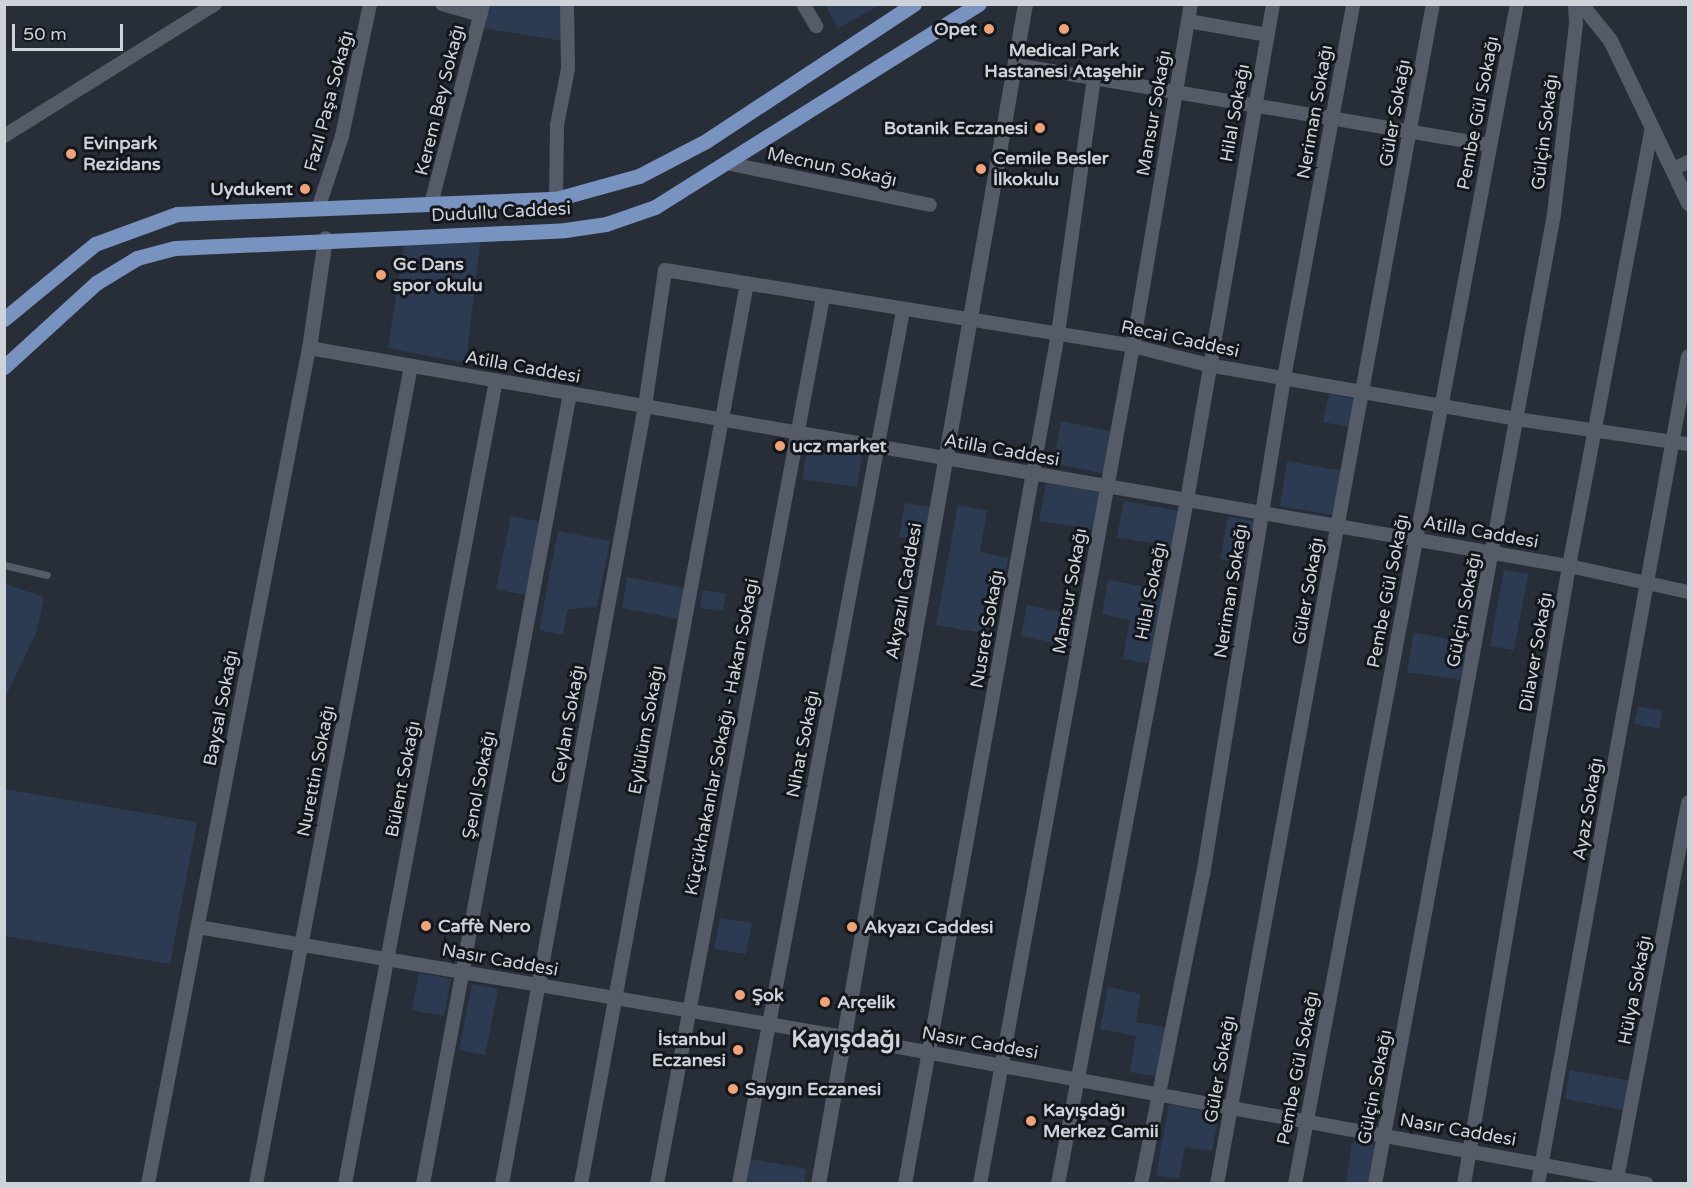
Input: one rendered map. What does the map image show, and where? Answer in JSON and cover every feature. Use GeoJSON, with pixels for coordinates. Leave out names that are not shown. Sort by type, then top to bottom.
{"type":"FeatureCollection","features":[{"type":"Feature","properties":{"kind":"main road","name":"Dudullu Caddesi"},"geometry":{"type":"LineString","coordinates":[[4,319],[95,244],[154,220],[177,214],[319,206],[556,199],[639,176],[706,141],[914,4]]}},
{"type":"Feature","properties":{"kind":"main road","name":"Dudullu Caddesi"},"geometry":{"type":"LineString","coordinates":[[4,367],[96,283],[137,258],[175,248],[325,238],[565,230],[606,224],[655,207],[979,4]]}},
{"type":"Feature","properties":{"kind":"street"},"geometry":{"type":"LineString","coordinates":[[4,136],[214,4]]}},
{"type":"Feature","properties":{"kind":"street","name":"Fazıl Paşa Sokağı"},"geometry":{"type":"LineString","coordinates":[[319,206],[342,136],[370,4]]}},
{"type":"Feature","properties":{"kind":"street"},"geometry":{"type":"LineString","coordinates":[[442,4],[481,10]]}},
{"type":"Feature","properties":{"kind":"street"},"geometry":{"type":"LineString","coordinates":[[556,199],[557,125],[568,69],[567,4]]}},
{"type":"Feature","properties":{"kind":"street"},"geometry":{"type":"LineString","coordinates":[[803,4],[816,26]]}},
{"type":"Feature","properties":{"kind":"street","name":"Akyazılı Caddesi"},"geometry":{"type":"LineString","coordinates":[[818,1184],[972,320],[1025,4]]}},
{"type":"Feature","properties":{"kind":"street","name":"Mansur Sokağı"},"geometry":{"type":"LineString","coordinates":[[980,1184],[1133,346],[1191,4]]}},
{"type":"Feature","properties":{"kind":"street","name":"Hilal Sokağı"},"geometry":{"type":"LineString","coordinates":[[1058,1184],[1186,500],[1273,4]]}},
{"type":"Feature","properties":{"kind":"street","name":"Neriman Sokağı"},"geometry":{"type":"LineString","coordinates":[[1141,1184],[1203,875],[1284,378],[1353,4]]}},
{"type":"Feature","properties":{"kind":"street","name":"Güler Sokağı"},"geometry":{"type":"LineString","coordinates":[[1217,1184],[1433,4]]}},
{"type":"Feature","properties":{"kind":"street","name":"Pembe Gül Sokağı"},"geometry":{"type":"LineString","coordinates":[[1295,1184],[1517,4]]}},
{"type":"Feature","properties":{"kind":"street","name":"Gülçin Sokağı"},"geometry":{"type":"LineString","coordinates":[[1375,1184],[1554,214],[1576,23],[1575,4]]}},
{"type":"Feature","properties":{"kind":"street"},"geometry":{"type":"LineString","coordinates":[[1581,4],[1610,40],[1689,203]]}},
{"type":"Feature","properties":{"kind":"street","name":"Kerem Bey Sokağı"},"geometry":{"type":"LineString","coordinates":[[431,204],[481,10]]}},
{"type":"Feature","properties":{"kind":"street"},"geometry":{"type":"LineString","coordinates":[[1188,21],[1267,35]]}},
{"type":"Feature","properties":{"kind":"street"},"geometry":{"type":"LineString","coordinates":[[1016,65],[1490,145]]}},
{"type":"Feature","properties":{"kind":"street","name":"Nusret Sokağı"},"geometry":{"type":"LineString","coordinates":[[905,1184],[931,1053],[1058,333],[1094,78]]}},
{"type":"Feature","properties":{"kind":"street","name":"Dilaver Sokağı"},"geometry":{"type":"LineString","coordinates":[[1464,1184],[1593,430],[1652,128]]}},
{"type":"Feature","properties":{"kind":"street"},"geometry":{"type":"LineString","coordinates":[[1673,169],[1689,162]]}},
{"type":"Feature","properties":{"kind":"street","name":"Mecnun Sokağı"},"geometry":{"type":"LineString","coordinates":[[726,163],[930,205]]}},
{"type":"Feature","properties":{"kind":"street","name":"Baysal Sokağı"},"geometry":{"type":"LineString","coordinates":[[148,1184],[309,348],[325,238]]}},
{"type":"Feature","properties":{"kind":"street","name":"Recai Caddesi"},"geometry":{"type":"LineString","coordinates":[[665,270],[903,311],[1133,346],[1208,365],[1516,420],[1689,444]]}},
{"type":"Feature","properties":{"kind":"street","name":"Ceylan Sokağı"},"geometry":{"type":"LineString","coordinates":[[502,1184],[645,406],[665,270]]}},
{"type":"Feature","properties":{"kind":"street","name":"Eylülüm Sokağı"},"geometry":{"type":"LineString","coordinates":[[581,1184],[747,283]]}},
{"type":"Feature","properties":{"kind":"street","name":"Küçükhakanlar Sokağı - Hakan Sokagi"},"geometry":{"type":"LineString","coordinates":[[657,1184],[824,297]]}},
{"type":"Feature","properties":{"kind":"street","name":"Nihat Sokağı"},"geometry":{"type":"LineString","coordinates":[[739,1184],[903,311]]}},
{"type":"Feature","properties":{"kind":"street","name":"Atilla Caddesi"},"geometry":{"type":"LineString","coordinates":[[309,348],[1569,566],[1689,592]]}},
{"type":"Feature","properties":{"kind":"street"},"geometry":{"type":"LineString","coordinates":[[1672,442],[1689,356]]}},
{"type":"Feature","properties":{"kind":"street","name":"Nurettin Sokağı"},"geometry":{"type":"LineString","coordinates":[[256,1184],[411,366]]}},
{"type":"Feature","properties":{"kind":"street","name":"Bülent Sokağı"},"geometry":{"type":"LineString","coordinates":[[345,1184],[496,380]]}},
{"type":"Feature","properties":{"kind":"street","name":"Şenol Sokağı"},"geometry":{"type":"LineString","coordinates":[[423,1184],[570,393]]}},
{"type":"Feature","properties":{"kind":"street","name":"Ayaz Sokağı"},"geometry":{"type":"LineString","coordinates":[[1538,1184],[1672,442]]}},
{"type":"Feature","properties":{"kind":"street","name":"Hülya Sokağı"},"geometry":{"type":"LineString","coordinates":[[1617,1181],[1689,803]]}},
{"type":"Feature","properties":{"kind":"street","name":"Nasır Caddesi"},"geometry":{"type":"LineString","coordinates":[[198,927],[844,1037],[1541,1164],[1617,1181],[1647,1184]]}},
{"type":"Feature","properties":{"kind":"lane"},"geometry":{"type":"LineString","coordinates":[[4,565],[47,575]]}},
{"type":"Feature","properties":{"kind":"shaded area"},"geometry":{"type":"Polygon","coordinates":[[[488,5],[561,5],[563,41],[483,28],[488,5]]]}},
{"type":"Feature","properties":{"kind":"shaded area"},"geometry":{"type":"Polygon","coordinates":[[[825,5],[880,5],[838,28],[825,5]]]}},
{"type":"Feature","properties":{"kind":"shaded area"},"geometry":{"type":"Polygon","coordinates":[[[480,243],[466,363],[388,348],[404,244],[480,243]]]}},
{"type":"Feature","properties":{"kind":"shaded area"},"geometry":{"type":"Polygon","coordinates":[[[1329,394],[1360,400],[1355,428],[1323,422],[1329,394]]]}},
{"type":"Feature","properties":{"kind":"shaded area"},"geometry":{"type":"Polygon","coordinates":[[[1061,421],[1114,432],[1105,474],[1053,463],[1061,421]]]}},
{"type":"Feature","properties":{"kind":"shaded area"},"geometry":{"type":"Polygon","coordinates":[[[809,440],[863,449],[857,487],[802,479],[809,440]]]}},
{"type":"Feature","properties":{"kind":"shaded area"},"geometry":{"type":"Polygon","coordinates":[[[1287,461],[1348,472],[1340,516],[1280,506],[1287,461]]]}},
{"type":"Feature","properties":{"kind":"shaded area"},"geometry":{"type":"Polygon","coordinates":[[[1046,483],[1103,493],[1096,530],[1039,521],[1046,483]]]}},
{"type":"Feature","properties":{"kind":"shaded area"},"geometry":{"type":"Polygon","coordinates":[[[1124,501],[1179,511],[1172,547],[1117,537],[1124,501]]]}},
{"type":"Feature","properties":{"kind":"shaded area"},"geometry":{"type":"Polygon","coordinates":[[[905,503],[932,507],[927,542],[899,537],[905,503]]]}},
{"type":"Feature","properties":{"kind":"shaded area"},"geometry":{"type":"Polygon","coordinates":[[[958,505],[987,511],[980,552],[1008,558],[994,635],[936,625],[958,505]]]}},
{"type":"Feature","properties":{"kind":"shaded area"},"geometry":{"type":"Polygon","coordinates":[[[511,516],[541,522],[526,595],[496,589],[511,516]]]}},
{"type":"Feature","properties":{"kind":"shaded area"},"geometry":{"type":"Polygon","coordinates":[[[1228,517],[1261,522],[1254,564],[1220,559],[1228,517]]]}},
{"type":"Feature","properties":{"kind":"shaded area"},"geometry":{"type":"Polygon","coordinates":[[[558,531],[610,541],[597,607],[568,609],[563,635],[539,630],[558,531]]]}},
{"type":"Feature","properties":{"kind":"shaded area"},"geometry":{"type":"Polygon","coordinates":[[[1504,570],[1528,574],[1514,650],[1490,646],[1504,570]]]}},
{"type":"Feature","properties":{"kind":"shaded area"},"geometry":{"type":"Polygon","coordinates":[[[627,577],[685,588],[679,619],[622,608],[627,577]]]}},
{"type":"Feature","properties":{"kind":"shaded area"},"geometry":{"type":"Polygon","coordinates":[[[1108,580],[1166,591],[1152,664],[1123,659],[1130,620],[1102,614],[1108,580]]]}},
{"type":"Feature","properties":{"kind":"shaded area"},"geometry":{"type":"Polygon","coordinates":[[[5,584],[44,597],[36,633],[5,698],[5,584]]]}},
{"type":"Feature","properties":{"kind":"shaded area"},"geometry":{"type":"Polygon","coordinates":[[[703,590],[726,594],[723,611],[700,608],[703,590]]]}},
{"type":"Feature","properties":{"kind":"shaded area"},"geometry":{"type":"Polygon","coordinates":[[[1027,605],[1080,616],[1073,647],[1021,636],[1027,605]]]}},
{"type":"Feature","properties":{"kind":"shaded area"},"geometry":{"type":"Polygon","coordinates":[[[1414,633],[1475,643],[1469,681],[1407,672],[1414,633]]]}},
{"type":"Feature","properties":{"kind":"shaded area"},"geometry":{"type":"Polygon","coordinates":[[[1638,706],[1663,711],[1659,729],[1634,724],[1638,706]]]}},
{"type":"Feature","properties":{"kind":"shaded area"},"geometry":{"type":"Polygon","coordinates":[[[4,789],[197,822],[170,964],[5,936],[4,789]]]}},
{"type":"Feature","properties":{"kind":"shaded area"},"geometry":{"type":"Polygon","coordinates":[[[720,918],[752,923],[746,954],[714,949],[720,918]]]}},
{"type":"Feature","properties":{"kind":"shaded area"},"geometry":{"type":"Polygon","coordinates":[[[419,973],[451,979],[444,1016],[412,1010],[419,973]]]}},
{"type":"Feature","properties":{"kind":"shaded area"},"geometry":{"type":"Polygon","coordinates":[[[472,984],[498,989],[485,1055],[459,1050],[472,984]]]}},
{"type":"Feature","properties":{"kind":"shaded area"},"geometry":{"type":"Polygon","coordinates":[[[1108,987],[1141,994],[1136,1022],[1168,1028],[1159,1077],[1130,1072],[1136,1036],[1100,1029],[1108,987]]]}},
{"type":"Feature","properties":{"kind":"shaded area"},"geometry":{"type":"Polygon","coordinates":[[[1570,1070],[1631,1081],[1626,1110],[1565,1099],[1570,1070]]]}},
{"type":"Feature","properties":{"kind":"shaded area"},"geometry":{"type":"Polygon","coordinates":[[[1169,1104],[1219,1114],[1212,1151],[1185,1147],[1179,1179],[1156,1175],[1169,1104]]]}},
{"type":"Feature","properties":{"kind":"shaded area"},"geometry":{"type":"Polygon","coordinates":[[[1352,1142],[1383,1146],[1378,1183],[1346,1183],[1352,1142]]]}},
{"type":"Feature","properties":{"kind":"shaded area"},"geometry":{"type":"Polygon","coordinates":[[[751,1159],[806,1169],[804,1183],[747,1183],[751,1159]]]}},
{"type":"Feature","properties":{"kind":"place","name":"Opet"},"geometry":{"type":"Point","coordinates":[989,29]}},
{"type":"Feature","properties":{"kind":"place","name":"Medical Park Hastanesi Ataşehir"},"geometry":{"type":"Point","coordinates":[1064,29]}},
{"type":"Feature","properties":{"kind":"place","name":"Botanik Eczanesi"},"geometry":{"type":"Point","coordinates":[1040,128]}},
{"type":"Feature","properties":{"kind":"place","name":"Evinpark Rezidans"},"geometry":{"type":"Point","coordinates":[71,154]}},
{"type":"Feature","properties":{"kind":"place","name":"Cemile Besler İlkokulu"},"geometry":{"type":"Point","coordinates":[981,169]}},
{"type":"Feature","properties":{"kind":"place","name":"Uydukent"},"geometry":{"type":"Point","coordinates":[305,189]}},
{"type":"Feature","properties":{"kind":"place","name":"Gc Dans spor okulu"},"geometry":{"type":"Point","coordinates":[381,275]}},
{"type":"Feature","properties":{"kind":"place","name":"ucz market"},"geometry":{"type":"Point","coordinates":[780,446]}},
{"type":"Feature","properties":{"kind":"place","name":"Caffè Nero"},"geometry":{"type":"Point","coordinates":[426,926]}},
{"type":"Feature","properties":{"kind":"place","name":"Akyazı Caddesi"},"geometry":{"type":"Point","coordinates":[852,927]}},
{"type":"Feature","properties":{"kind":"place","name":"Şok"},"geometry":{"type":"Point","coordinates":[740,995]}},
{"type":"Feature","properties":{"kind":"place","name":"Arçelik"},"geometry":{"type":"Point","coordinates":[825,1002]}},
{"type":"Feature","properties":{"kind":"place","name":"İstanbul Eczanesi"},"geometry":{"type":"Point","coordinates":[738,1050]}},
{"type":"Feature","properties":{"kind":"place","name":"Saygın Eczanesi"},"geometry":{"type":"Point","coordinates":[733,1089]}},
{"type":"Feature","properties":{"kind":"place","name":"Kayışdağı Merkez Camii"},"geometry":{"type":"Point","coordinates":[1031,1121]}},
{"type":"Feature","properties":{"kind":"district","name":"Kayışdağı"},"geometry":{"type":"Point","coordinates":[846,1040]}}]}
